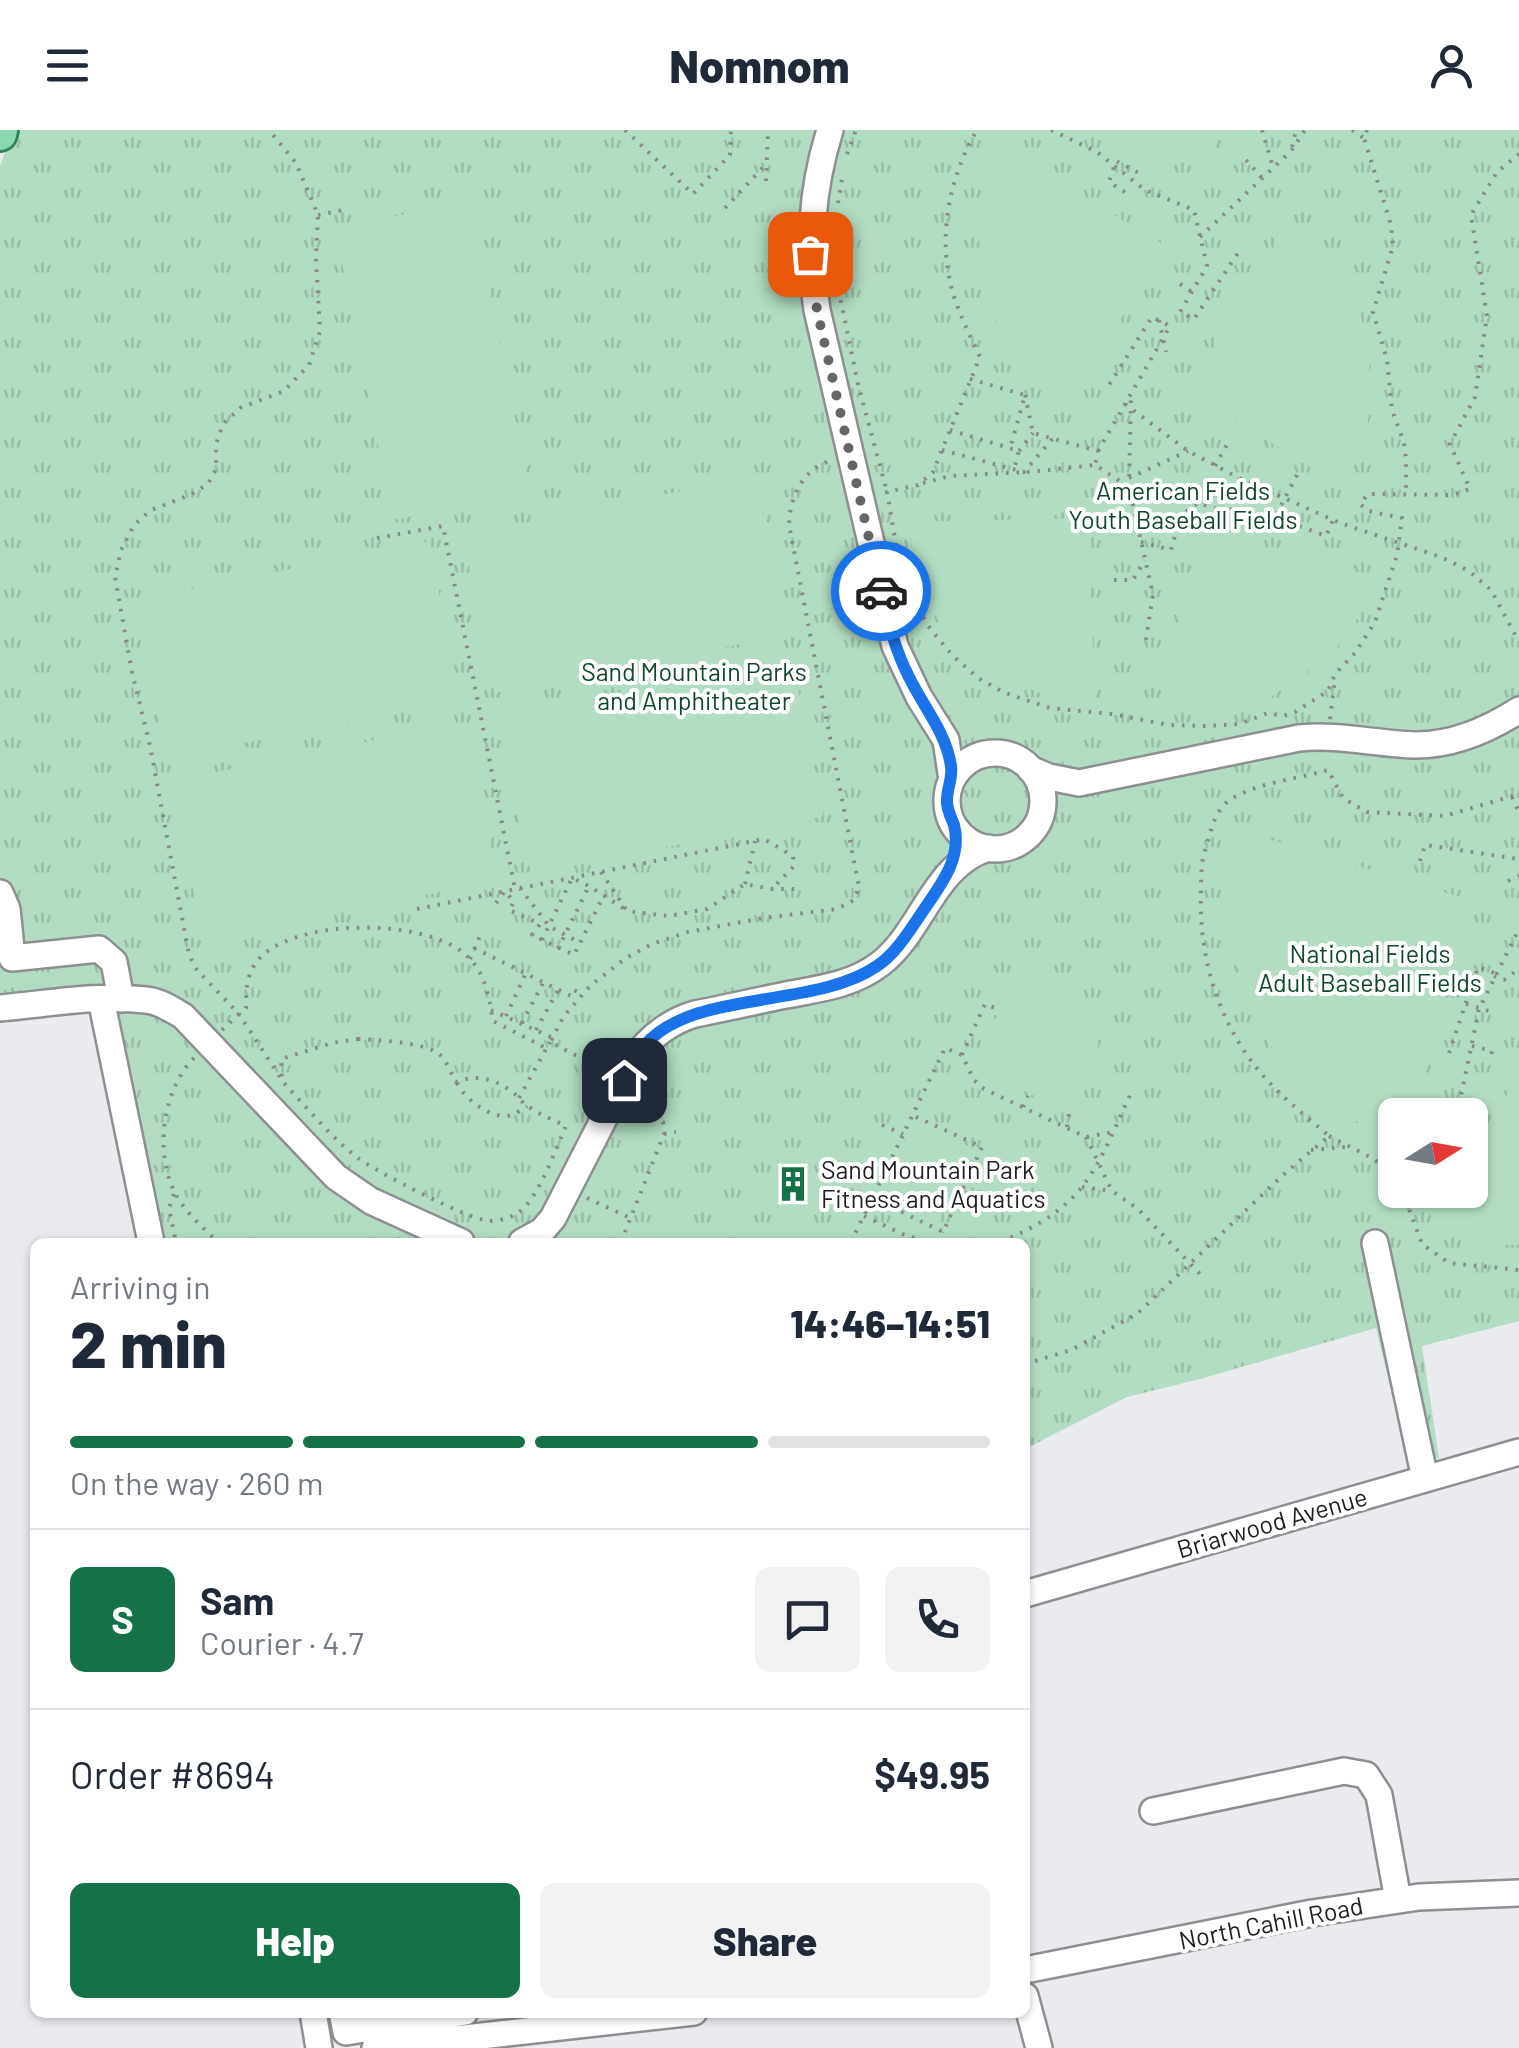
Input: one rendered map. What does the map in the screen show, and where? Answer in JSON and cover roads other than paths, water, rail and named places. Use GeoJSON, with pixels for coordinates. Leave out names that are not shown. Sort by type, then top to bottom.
{"type":"FeatureCollection","features":[{"type":"Feature","properties":{"kind":"street"},"geometry":{"type":"LineString","coordinates":[[830,130],[815,195],[810,254],[817,310],[862,453],[895,646],[919,697],[946,740],[952,780]]}},
{"type":"Feature","properties":{"kind":"street"},"geometry":{"type":"LineString","coordinates":[[1040,814],[1079,783],[1299,738],[1330,736],[1399,744],[1439,743],[1500,723],[1519,710]]}},
{"type":"Feature","properties":{"kind":"street"},"geometry":{"type":"LineString","coordinates":[[941,732],[983,754]]}},
{"type":"Feature","properties":{"kind":"street"},"geometry":{"type":"LineString","coordinates":[[983,754],[1014,756],[1030,769],[1042,791],[1038,823],[1015,845],[999,849],[968,841],[949,815],[946,799],[952,780],[969,760],[983,754]]}},
{"type":"Feature","properties":{"kind":"street"},"geometry":{"type":"LineString","coordinates":[[1030,769],[1079,783]]}},
{"type":"Feature","properties":{"kind":"street"},"geometry":{"type":"LineString","coordinates":[[949,873],[954,825]]}},
{"type":"Feature","properties":{"kind":"street"},"geometry":{"type":"LineString","coordinates":[[529,1238],[553,1218],[643,1046],[683,1018],[836,985],[866,973],[892,953],[949,873],[961,861],[988,848]]}},
{"type":"Feature","properties":{"kind":"street"},"geometry":{"type":"LineString","coordinates":[[0,893],[7,910],[3,958],[100,949],[114,962],[111,999],[150,1238]]}},
{"type":"Feature","properties":{"kind":"street"},"geometry":{"type":"LineString","coordinates":[[0,1008],[111,999],[148,1000],[166,1006],[183,1016],[209,1042],[336,1177],[371,1200],[452,1238]]}},
{"type":"Feature","properties":{"kind":"street"},"geometry":{"type":"LineString","coordinates":[[1375,1244],[1425,1479]]}},
{"type":"Feature","properties":{"kind":"street","name":"Briarwood Avenue"},"geometry":{"type":"LineString","coordinates":[[1030,1593],[1519,1452]]}},
{"type":"Feature","properties":{"kind":"street"},"geometry":{"type":"LineString","coordinates":[[1153,1812],[1344,1771],[1366,1776],[1379,1795],[1398,1900]]}},
{"type":"Feature","properties":{"kind":"street","name":"North Cahill Road"},"geometry":{"type":"LineString","coordinates":[[1030,1969],[1312,1912],[1419,1896],[1519,1894]]}},
{"type":"Feature","properties":{"kind":"street"},"geometry":{"type":"LineString","coordinates":[[1030,2015],[1039,2048]]}},
{"type":"Feature","properties":{"kind":"street"},"geometry":{"type":"LineString","coordinates":[[313,2018],[319,2048]]}},
{"type":"Feature","properties":{"kind":"street"},"geometry":{"type":"LineString","coordinates":[[343,2018],[346,2032],[429,2018]]}},
{"type":"Feature","properties":{"kind":"street"},"geometry":{"type":"LineString","coordinates":[[375,2048],[618,2018]]}},
{"type":"Feature","properties":{"kind":"place","name":"Sand Mountain Park Fitness and Aquatics"},"geometry":{"type":"Point","coordinates":[793,1184]}},
{"type":"Feature","properties":{"kind":"park label","name":"American Fields Youth Baseball Fields"},"geometry":{"type":"Point","coordinates":[1183,506]}},
{"type":"Feature","properties":{"kind":"park label","name":"Sand Mountain Parks and Amphitheater"},"geometry":{"type":"Point","coordinates":[694,686]}},
{"type":"Feature","properties":{"kind":"park label","name":"National Fields Adult Baseball Fields"},"geometry":{"type":"Point","coordinates":[1370,968]}}]}
